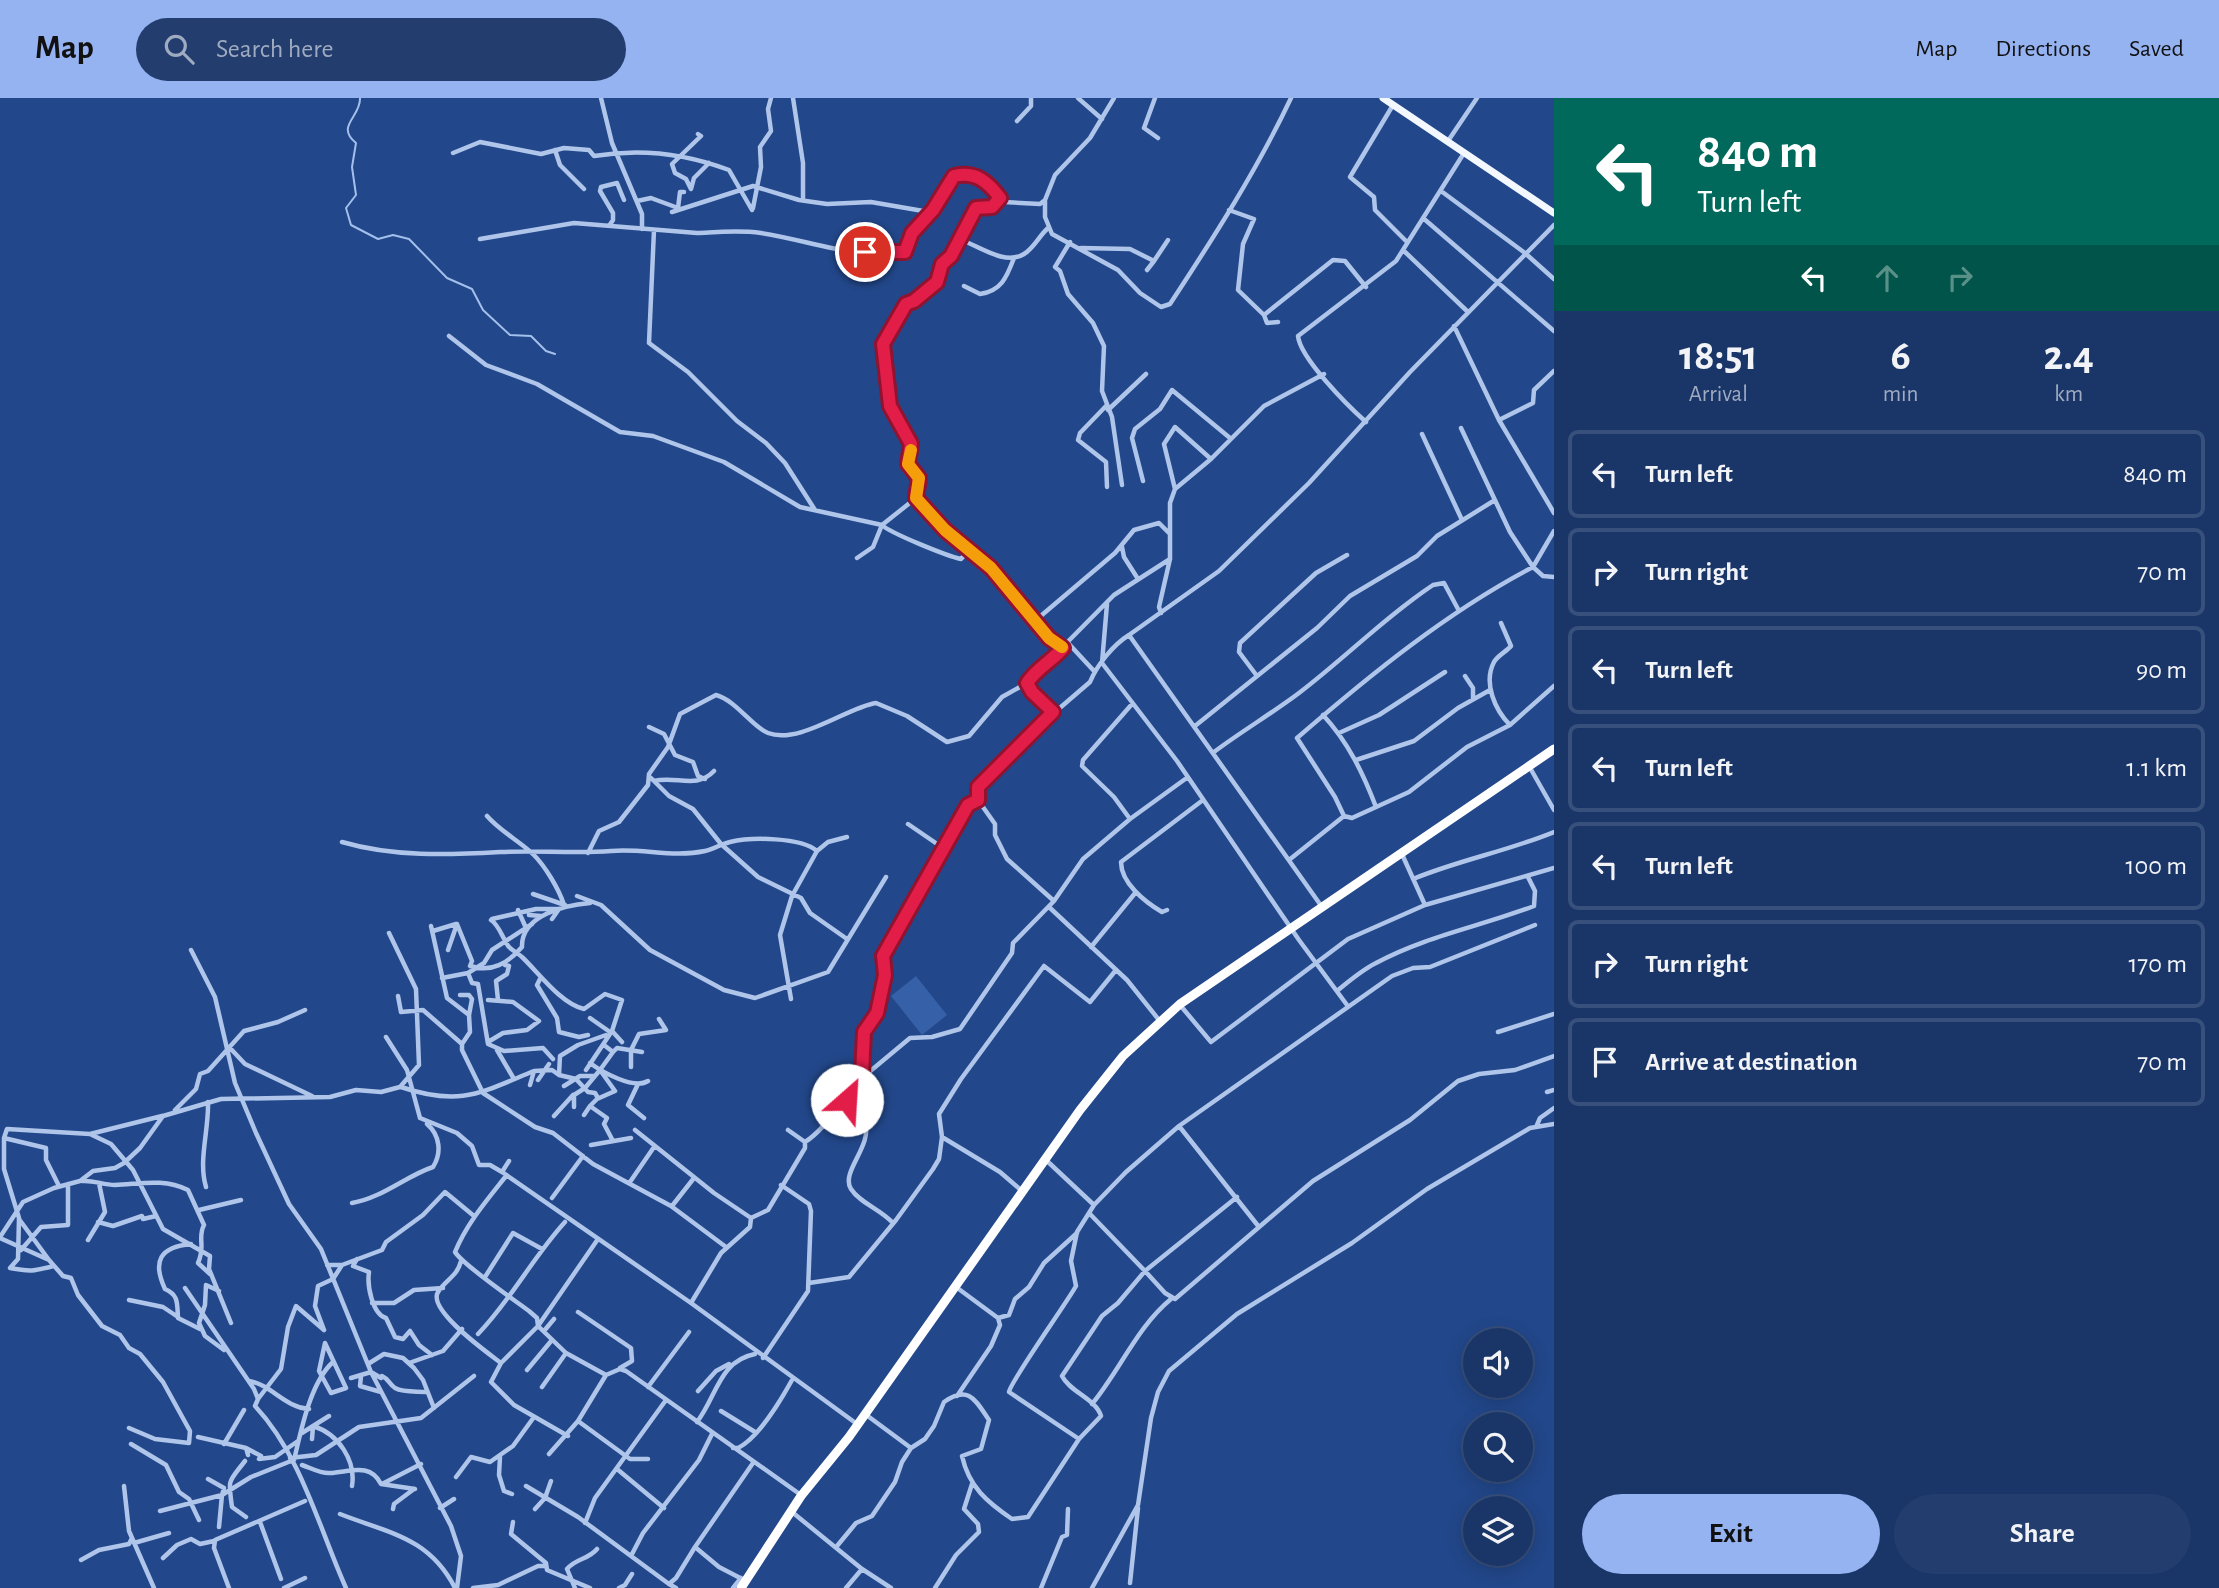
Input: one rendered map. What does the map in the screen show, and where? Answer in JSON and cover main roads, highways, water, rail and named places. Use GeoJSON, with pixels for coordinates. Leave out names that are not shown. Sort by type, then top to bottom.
{"type":"FeatureCollection","features":[{"type":"Feature","properties":{"kind":"highway"},"geometry":{"type":"LineString","coordinates":[[743,1583],[801,1496],[857,1425],[1045,1159],[1123,1056],[1159,1020],[1180,1004],[1554,749]]}},
{"type":"Feature","properties":{"kind":"main road"},"geometry":{"type":"LineString","coordinates":[[1383,98],[1554,213]]}},
{"type":"Feature","properties":{"kind":"waterway"},"geometry":{"type":"LineString","coordinates":[[360,98],[357,111],[348,126],[350,137],[356,143],[352,167],[356,195],[346,208],[351,225],[378,239],[393,235],[409,239],[447,278],[472,289],[483,310],[510,335],[531,336],[546,351],[555,354]]}}]}
